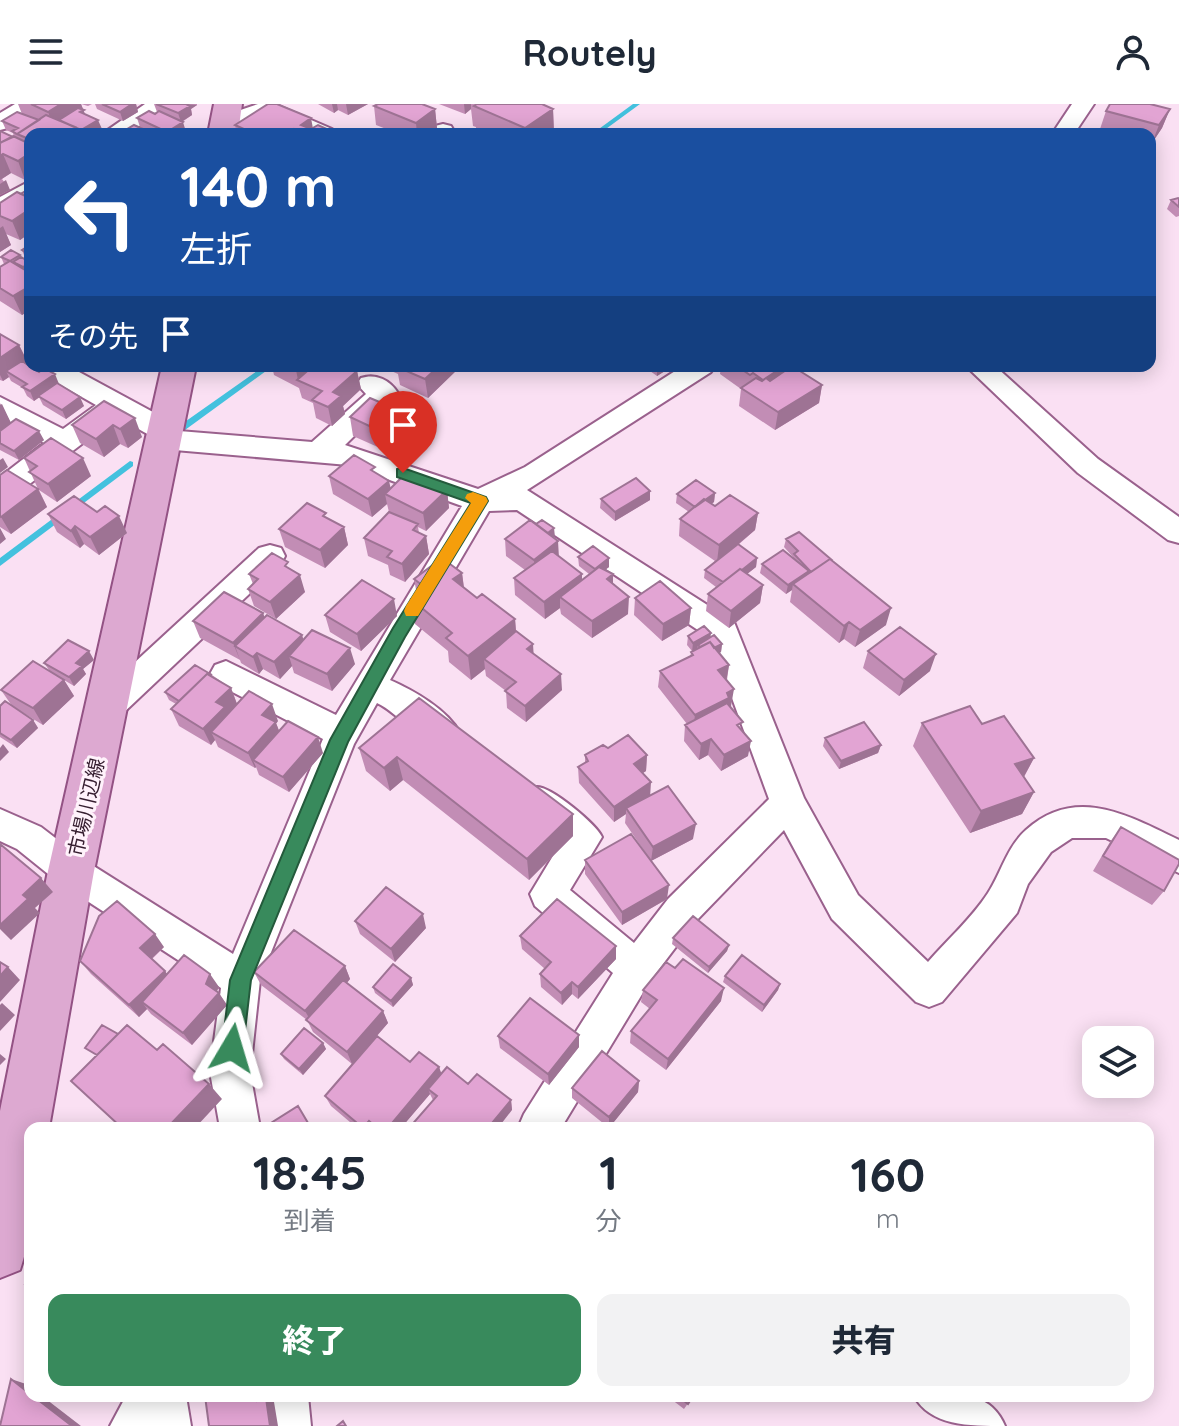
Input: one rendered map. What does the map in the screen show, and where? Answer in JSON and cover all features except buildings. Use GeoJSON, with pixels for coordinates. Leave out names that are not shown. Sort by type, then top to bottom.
{"type":"FeatureCollection","features":[{"type":"Feature","properties":{"kind":"main road","name":"市場川辺線"},"geometry":{"type":"LineString","coordinates":[[0,1250],[11,1125],[108,707],[178,372]]}},
{"type":"Feature","properties":{"kind":"street"},"geometry":{"type":"LineString","coordinates":[[0,123],[30,104]]}},
{"type":"Feature","properties":{"kind":"street"},"geometry":{"type":"LineString","coordinates":[[122,128],[160,104]]}},
{"type":"Feature","properties":{"kind":"street"},"geometry":{"type":"LineString","coordinates":[[1067,128],[1083,104]]}},
{"type":"Feature","properties":{"kind":"street"},"geometry":{"type":"LineString","coordinates":[[229,115],[266,109],[310,128]]}},
{"type":"Feature","properties":{"kind":"street"},"geometry":{"type":"LineString","coordinates":[[0,207],[24,192]]}},
{"type":"Feature","properties":{"kind":"street"},"geometry":{"type":"LineString","coordinates":[[58,372],[164,435],[351,455],[480,501],[522,499],[723,631],[788,803],[845,907],[929,989],[1004,901],[1013,876],[1038,841],[1067,823],[1109,823],[1179,857]]}},
{"type":"Feature","properties":{"kind":"street"},"geometry":{"type":"LineString","coordinates":[[239,1122],[230,1072],[241,980],[343,734],[480,501],[535,474],[693,372]]}},
{"type":"Feature","properties":{"kind":"street"},"geometry":{"type":"LineString","coordinates":[[986,372],[1088,466],[1179,532]]}},
{"type":"Feature","properties":{"kind":"street"},"geometry":{"type":"LineString","coordinates":[[320,451],[384,393],[371,384]]}},
{"type":"Feature","properties":{"kind":"street"},"geometry":{"type":"LineString","coordinates":[[0,492],[115,404]]}},
{"type":"Feature","properties":{"kind":"street"},"geometry":{"type":"LineString","coordinates":[[0,406],[64,442]]}},
{"type":"Feature","properties":{"kind":"street"},"geometry":{"type":"LineString","coordinates":[[108,707],[270,556]]}},
{"type":"Feature","properties":{"kind":"street"},"geometry":{"type":"LineString","coordinates":[[226,674],[343,734]]}},
{"type":"Feature","properties":{"kind":"street"},"geometry":{"type":"LineString","coordinates":[[369,686],[394,696],[470,753]]}},
{"type":"Feature","properties":{"kind":"street"},"geometry":{"type":"LineString","coordinates":[[508,781],[584,837],[548,894],[637,969]]}},
{"type":"Feature","properties":{"kind":"street"},"geometry":{"type":"LineString","coordinates":[[542,1122],[637,969],[681,911],[788,803]]}},
{"type":"Feature","properties":{"kind":"street"},"geometry":{"type":"LineString","coordinates":[[0,824],[29,838],[71,871],[241,980]]}},
{"type":"Feature","properties":{"kind":"street"},"geometry":{"type":"LineString","coordinates":[[133,1426],[149,1402]]}},
{"type":"Feature","properties":{"kind":"street"},"geometry":{"type":"LineString","coordinates":[[164,1402],[168,1426]]}},
{"type":"Feature","properties":{"kind":"street"},"geometry":{"type":"LineString","coordinates":[[286,1402],[288,1426]]}},
{"type":"Feature","properties":{"kind":"street"},"geometry":{"type":"LineString","coordinates":[[946,1402],[982,1426]]}},
{"type":"Feature","properties":{"kind":"waterway"},"geometry":{"type":"LineString","coordinates":[[603,128],[637,104]]}},
{"type":"Feature","properties":{"kind":"waterway"},"geometry":{"type":"LineString","coordinates":[[182,428],[261,372]]}},
{"type":"Feature","properties":{"kind":"waterway"},"geometry":{"type":"LineString","coordinates":[[0,563],[130,464]]}},
{"type":"Feature","properties":{"kind":"slow traffic"},"geometry":{"type":"LineString","coordinates":[[412,611],[480,501],[473,498]]}},
{"type":"Feature","properties":{"kind":"route"},"geometry":{"type":"LineString","coordinates":[[232,1048],[241,980],[339,740],[399,633],[480,501],[403,473]]}}]}
